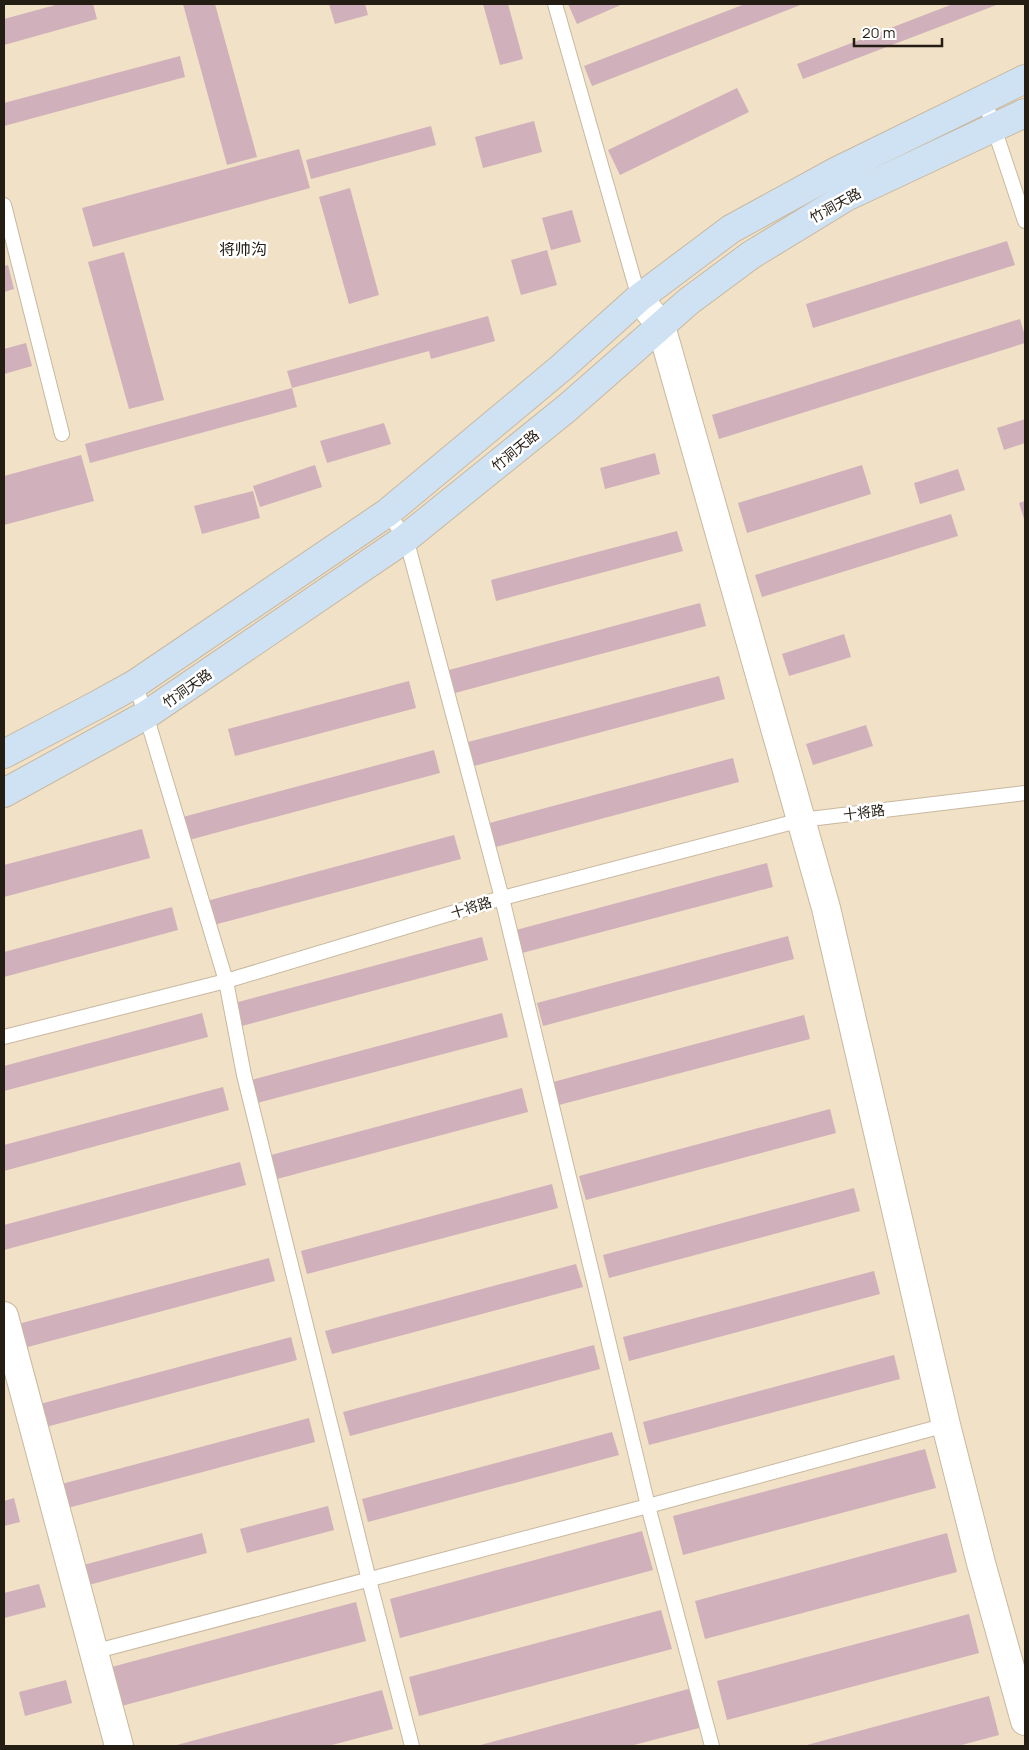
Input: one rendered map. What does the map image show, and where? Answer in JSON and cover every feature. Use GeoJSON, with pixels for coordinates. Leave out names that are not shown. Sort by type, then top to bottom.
{"type":"FeatureCollection","features":[{"type":"Feature","properties":{"kind":"main road","name":"竹洞天路"},"geometry":{"type":"LineString","coordinates":[[4,754],[135,684],[387,513],[539,387],[639,298],[731,229],[837,171],[1025,79]]}},
{"type":"Feature","properties":{"kind":"main road","name":"竹洞天路"},"geometry":{"type":"LineString","coordinates":[[4,793],[146,716],[406,538],[567,408],[689,301],[751,255],[846,197],[1025,112]]}},
{"type":"Feature","properties":{"kind":"street"},"geometry":{"type":"LineString","coordinates":[[639,298],[661,326],[826,908],[946,1425],[981,1563],[1025,1721]]}},
{"type":"Feature","properties":{"kind":"street"},"geometry":{"type":"LineString","coordinates":[[4,1316],[119,1746]]}},
{"type":"Feature","properties":{"kind":"lane"},"geometry":{"type":"LineString","coordinates":[[555,4],[639,298]]}},
{"type":"Feature","properties":{"kind":"lane"},"geometry":{"type":"LineString","coordinates":[[984,98],[1025,222]]}},
{"type":"Feature","properties":{"kind":"lane"},"geometry":{"type":"LineString","coordinates":[[4,205],[62,434]]}},
{"type":"Feature","properties":{"kind":"lane"},"geometry":{"type":"LineString","coordinates":[[387,513],[406,538],[502,898],[648,1506],[712,1746]]}},
{"type":"Feature","properties":{"kind":"lane"},"geometry":{"type":"LineString","coordinates":[[135,684],[226,981],[244,1075],[412,1746]]}},
{"type":"Feature","properties":{"kind":"lane","name":"十将路"},"geometry":{"type":"LineString","coordinates":[[4,1037],[226,981],[502,898],[802,820],[1025,793]]}},
{"type":"Feature","properties":{"kind":"lane"},"geometry":{"type":"LineString","coordinates":[[93,1652],[648,1506],[946,1425]]}},
{"type":"Feature","properties":{"kind":"building"},"geometry":{"type":"Polygon","coordinates":[[[59,4],[93,4],[97,19],[4,45],[4,19],[59,4]]]}},
{"type":"Feature","properties":{"kind":"building"},"geometry":{"type":"Polygon","coordinates":[[[183,4],[215,4],[257,157],[227,165],[183,4]]]}},
{"type":"Feature","properties":{"kind":"building"},"geometry":{"type":"Polygon","coordinates":[[[329,4],[365,4],[368,15],[335,24],[329,4]]]}},
{"type":"Feature","properties":{"kind":"building"},"geometry":{"type":"Polygon","coordinates":[[[483,4],[508,4],[523,59],[500,65],[483,4]]]}},
{"type":"Feature","properties":{"kind":"building"},"geometry":{"type":"Polygon","coordinates":[[[568,4],[623,4],[577,24],[568,4]]]}},
{"type":"Feature","properties":{"kind":"building"},"geometry":{"type":"Polygon","coordinates":[[[745,4],[803,4],[592,86],[584,66],[745,4]]]}},
{"type":"Feature","properties":{"kind":"building"},"geometry":{"type":"Polygon","coordinates":[[[953,4],[999,4],[803,79],[797,64],[953,4]]]}},
{"type":"Feature","properties":{"kind":"building"},"geometry":{"type":"Polygon","coordinates":[[[180,56],[185,77],[4,126],[4,103],[180,56]]]}},
{"type":"Feature","properties":{"kind":"building"},"geometry":{"type":"Polygon","coordinates":[[[737,88],[749,112],[620,175],[608,150],[737,88]]]}},
{"type":"Feature","properties":{"kind":"building"},"geometry":{"type":"Polygon","coordinates":[[[534,121],[542,152],[483,168],[475,137],[534,121]]]}},
{"type":"Feature","properties":{"kind":"building"},"geometry":{"type":"Polygon","coordinates":[[[431,126],[436,145],[311,179],[306,160],[431,126]]]}},
{"type":"Feature","properties":{"kind":"building"},"geometry":{"type":"Polygon","coordinates":[[[299,149],[310,188],[93,247],[82,208],[299,149]]]}},
{"type":"Feature","properties":{"kind":"building"},"geometry":{"type":"Polygon","coordinates":[[[350,188],[379,295],[349,304],[319,197],[350,188]]]}},
{"type":"Feature","properties":{"kind":"building"},"geometry":{"type":"Polygon","coordinates":[[[572,210],[581,242],[551,250],[542,218],[572,210]]]}},
{"type":"Feature","properties":{"kind":"building"},"geometry":{"type":"Polygon","coordinates":[[[1007,241],[1015,265],[813,328],[806,304],[1007,241]]]}},
{"type":"Feature","properties":{"kind":"building"},"geometry":{"type":"Polygon","coordinates":[[[547,250],[557,285],[521,295],[511,260],[547,250]]]}},
{"type":"Feature","properties":{"kind":"building"},"geometry":{"type":"Polygon","coordinates":[[[124,252],[164,400],[129,409],[88,262],[124,252]]]}},
{"type":"Feature","properties":{"kind":"building"},"geometry":{"type":"Polygon","coordinates":[[[8,265],[14,289],[4,292],[4,266],[8,265]]]}},
{"type":"Feature","properties":{"kind":"building"},"geometry":{"type":"Polygon","coordinates":[[[488,316],[495,341],[431,359],[429,351],[292,388],[287,371],[488,316]]]}},
{"type":"Feature","properties":{"kind":"building"},"geometry":{"type":"Polygon","coordinates":[[[1020,319],[1025,343],[719,439],[712,415],[1020,319]]]}},
{"type":"Feature","properties":{"kind":"building"},"geometry":{"type":"Polygon","coordinates":[[[26,343],[32,366],[4,374],[4,349],[26,343]]]}},
{"type":"Feature","properties":{"kind":"building"},"geometry":{"type":"Polygon","coordinates":[[[292,388],[297,407],[90,463],[85,444],[292,388]]]}},
{"type":"Feature","properties":{"kind":"building"},"geometry":{"type":"Polygon","coordinates":[[[1025,419],[1025,443],[1004,450],[997,428],[1025,419]]]}},
{"type":"Feature","properties":{"kind":"building"},"geometry":{"type":"Polygon","coordinates":[[[384,423],[391,444],[327,463],[320,441],[384,423]]]}},
{"type":"Feature","properties":{"kind":"building"},"geometry":{"type":"Polygon","coordinates":[[[655,453],[660,474],[605,489],[600,468],[655,453]]]}},
{"type":"Feature","properties":{"kind":"building"},"geometry":{"type":"Polygon","coordinates":[[[81,455],[94,501],[4,525],[4,476],[81,455]]]}},
{"type":"Feature","properties":{"kind":"building"},"geometry":{"type":"Polygon","coordinates":[[[315,465],[322,487],[260,507],[253,486],[315,465]]]}},
{"type":"Feature","properties":{"kind":"building"},"geometry":{"type":"Polygon","coordinates":[[[862,465],[871,494],[747,533],[738,503],[862,465]]]}},
{"type":"Feature","properties":{"kind":"building"},"geometry":{"type":"Polygon","coordinates":[[[958,469],[965,490],[920,504],[914,483],[958,469]]]}},
{"type":"Feature","properties":{"kind":"building"},"geometry":{"type":"Polygon","coordinates":[[[253,491],[260,518],[202,534],[194,506],[253,491]]]}},
{"type":"Feature","properties":{"kind":"building"},"geometry":{"type":"Polygon","coordinates":[[[1025,501],[1025,522],[1019,503],[1025,501]]]}},
{"type":"Feature","properties":{"kind":"building"},"geometry":{"type":"Polygon","coordinates":[[[951,514],[958,536],[762,597],[755,575],[951,514]]]}},
{"type":"Feature","properties":{"kind":"building"},"geometry":{"type":"Polygon","coordinates":[[[677,531],[683,551],[496,601],[491,580],[677,531]]]}},
{"type":"Feature","properties":{"kind":"building"},"geometry":{"type":"Polygon","coordinates":[[[700,603],[706,626],[455,693],[449,670],[700,603]]]}},
{"type":"Feature","properties":{"kind":"building"},"geometry":{"type":"Polygon","coordinates":[[[844,634],[851,657],[789,676],[782,654],[844,634]]]}},
{"type":"Feature","properties":{"kind":"building"},"geometry":{"type":"Polygon","coordinates":[[[719,676],[725,699],[474,766],[468,742],[719,676]]]}},
{"type":"Feature","properties":{"kind":"building"},"geometry":{"type":"Polygon","coordinates":[[[409,681],[416,708],[235,756],[228,729],[409,681]]]}},
{"type":"Feature","properties":{"kind":"building"},"geometry":{"type":"Polygon","coordinates":[[[866,725],[873,746],[813,765],[806,744],[866,725]]]}},
{"type":"Feature","properties":{"kind":"building"},"geometry":{"type":"Polygon","coordinates":[[[434,750],[440,773],[189,840],[183,817],[434,750]]]}},
{"type":"Feature","properties":{"kind":"building"},"geometry":{"type":"Polygon","coordinates":[[[733,758],[739,782],[488,849],[482,825],[733,758]]]}},
{"type":"Feature","properties":{"kind":"building"},"geometry":{"type":"Polygon","coordinates":[[[142,829],[150,858],[4,897],[4,865],[142,829]]]}},
{"type":"Feature","properties":{"kind":"building"},"geometry":{"type":"Polygon","coordinates":[[[454,835],[461,859],[210,926],[203,902],[454,835]]]}},
{"type":"Feature","properties":{"kind":"building"},"geometry":{"type":"Polygon","coordinates":[[[767,863],[773,887],[522,953],[516,930],[767,863]]]}},
{"type":"Feature","properties":{"kind":"building"},"geometry":{"type":"Polygon","coordinates":[[[172,907],[178,930],[4,977],[4,952],[172,907]]]}},
{"type":"Feature","properties":{"kind":"building"},"geometry":{"type":"Polygon","coordinates":[[[788,936],[794,959],[543,1026],[537,1003],[788,936]]]}},
{"type":"Feature","properties":{"kind":"building"},"geometry":{"type":"Polygon","coordinates":[[[482,937],[488,960],[238,1027],[231,1004],[482,937]]]}},
{"type":"Feature","properties":{"kind":"building"},"geometry":{"type":"Polygon","coordinates":[[[202,1013],[208,1037],[4,1091],[4,1066],[202,1013]]]}},
{"type":"Feature","properties":{"kind":"building"},"geometry":{"type":"Polygon","coordinates":[[[502,1013],[508,1037],[257,1103],[251,1080],[502,1013]]]}},
{"type":"Feature","properties":{"kind":"building"},"geometry":{"type":"Polygon","coordinates":[[[804,1015],[810,1039],[559,1105],[553,1082],[804,1015]]]}},
{"type":"Feature","properties":{"kind":"building"},"geometry":{"type":"Polygon","coordinates":[[[223,1087],[229,1110],[4,1171],[4,1145],[223,1087]]]}},
{"type":"Feature","properties":{"kind":"building"},"geometry":{"type":"Polygon","coordinates":[[[522,1088],[528,1112],[277,1179],[271,1155],[522,1088]]]}},
{"type":"Feature","properties":{"kind":"building"},"geometry":{"type":"Polygon","coordinates":[[[830,1109],[836,1133],[586,1200],[579,1176],[830,1109]]]}},
{"type":"Feature","properties":{"kind":"building"},"geometry":{"type":"Polygon","coordinates":[[[240,1162],[246,1185],[4,1250],[4,1225],[240,1162]]]}},
{"type":"Feature","properties":{"kind":"building"},"geometry":{"type":"Polygon","coordinates":[[[552,1184],[558,1208],[307,1274],[301,1251],[552,1184]]]}},
{"type":"Feature","properties":{"kind":"building"},"geometry":{"type":"Polygon","coordinates":[[[854,1188],[860,1211],[609,1278],[603,1255],[854,1188]]]}},
{"type":"Feature","properties":{"kind":"building"},"geometry":{"type":"Polygon","coordinates":[[[269,1258],[275,1281],[24,1348],[18,1324],[269,1258]]]}},
{"type":"Feature","properties":{"kind":"building"},"geometry":{"type":"Polygon","coordinates":[[[576,1264],[583,1287],[332,1354],[325,1331],[576,1264]]]}},
{"type":"Feature","properties":{"kind":"building"},"geometry":{"type":"Polygon","coordinates":[[[874,1271],[880,1294],[629,1361],[623,1337],[874,1271]]]}},
{"type":"Feature","properties":{"kind":"building"},"geometry":{"type":"Polygon","coordinates":[[[291,1337],[297,1360],[46,1427],[40,1404],[291,1337]]]}},
{"type":"Feature","properties":{"kind":"building"},"geometry":{"type":"Polygon","coordinates":[[[594,1345],[600,1369],[350,1436],[343,1412],[594,1345]]]}},
{"type":"Feature","properties":{"kind":"building"},"geometry":{"type":"Polygon","coordinates":[[[894,1355],[900,1379],[649,1445],[643,1422],[894,1355]]]}},
{"type":"Feature","properties":{"kind":"building"},"geometry":{"type":"Polygon","coordinates":[[[309,1418],[315,1442],[64,1509],[58,1485],[309,1418]]]}},
{"type":"Feature","properties":{"kind":"building"},"geometry":{"type":"Polygon","coordinates":[[[612,1432],[619,1455],[368,1522],[362,1499],[612,1432]]]}},
{"type":"Feature","properties":{"kind":"building"},"geometry":{"type":"Polygon","coordinates":[[[925,1449],[936,1488],[683,1555],[673,1516],[925,1449]]]}},
{"type":"Feature","properties":{"kind":"building"},"geometry":{"type":"Polygon","coordinates":[[[14,1498],[20,1522],[4,1526],[4,1501],[14,1498]]]}},
{"type":"Feature","properties":{"kind":"building"},"geometry":{"type":"Polygon","coordinates":[[[328,1506],[334,1530],[247,1553],[240,1529],[328,1506]]]}},
{"type":"Feature","properties":{"kind":"building"},"geometry":{"type":"Polygon","coordinates":[[[642,1531],[653,1570],[400,1638],[390,1599],[642,1531]]]}},
{"type":"Feature","properties":{"kind":"building"},"geometry":{"type":"Polygon","coordinates":[[[202,1533],[207,1553],[85,1586],[80,1566],[202,1533]]]}},
{"type":"Feature","properties":{"kind":"building"},"geometry":{"type":"Polygon","coordinates":[[[947,1533],[957,1572],[705,1639],[695,1601],[947,1533]]]}},
{"type":"Feature","properties":{"kind":"building"},"geometry":{"type":"Polygon","coordinates":[[[39,1584],[46,1607],[4,1618],[4,1593],[39,1584]]]}},
{"type":"Feature","properties":{"kind":"building"},"geometry":{"type":"Polygon","coordinates":[[[356,1602],[366,1641],[114,1708],[104,1669],[356,1602]]]}},
{"type":"Feature","properties":{"kind":"building"},"geometry":{"type":"Polygon","coordinates":[[[661,1610],[672,1649],[419,1716],[409,1677],[661,1610]]]}},
{"type":"Feature","properties":{"kind":"building"},"geometry":{"type":"Polygon","coordinates":[[[969,1614],[979,1653],[727,1720],[717,1681],[969,1614]]]}},
{"type":"Feature","properties":{"kind":"building"},"geometry":{"type":"Polygon","coordinates":[[[66,1680],[72,1703],[25,1716],[19,1692],[66,1680]]]}},
{"type":"Feature","properties":{"kind":"building"},"geometry":{"type":"Polygon","coordinates":[[[692,1688],[703,1727],[630,1746],[477,1746],[692,1688]]]}},
{"type":"Feature","properties":{"kind":"building"},"geometry":{"type":"Polygon","coordinates":[[[382,1690],[393,1729],[328,1746],[173,1746],[382,1690]]]}},
{"type":"Feature","properties":{"kind":"building"},"geometry":{"type":"Polygon","coordinates":[[[989,1696],[999,1735],[958,1746],[803,1746],[989,1696]]]}},
{"type":"Feature","properties":{"kind":"district","name":"将帅沟"},"geometry":{"type":"Point","coordinates":[243,249]}}]}
